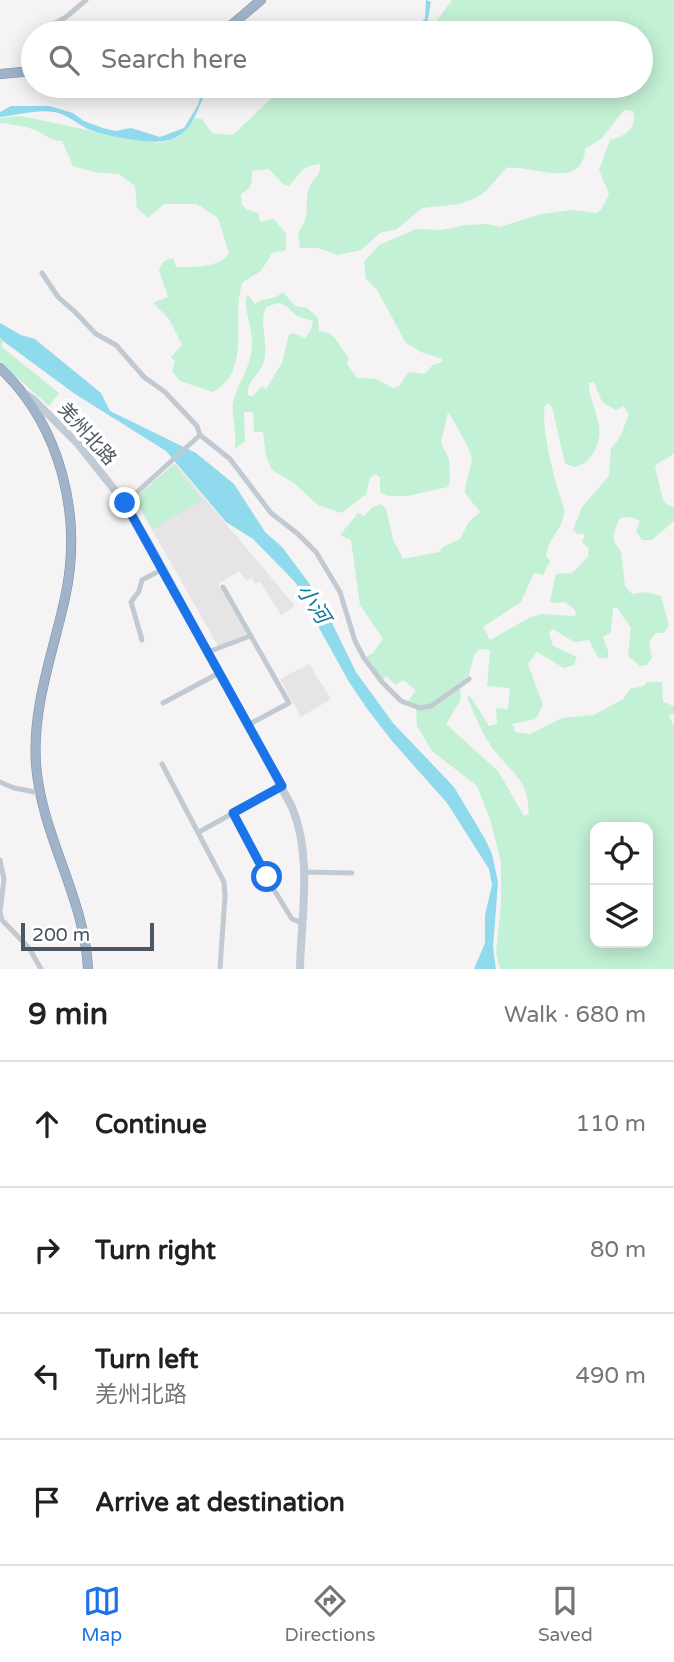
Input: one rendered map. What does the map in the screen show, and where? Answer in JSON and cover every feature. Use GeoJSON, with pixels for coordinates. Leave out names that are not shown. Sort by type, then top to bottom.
{"type":"FeatureCollection","features":[{"type":"Feature","properties":{"kind":"highway"},"geometry":{"type":"LineString","coordinates":[[236,21],[261,0]]}},
{"type":"Feature","properties":{"kind":"highway"},"geometry":{"type":"LineString","coordinates":[[0,74],[21,72]]}},
{"type":"Feature","properties":{"kind":"highway"},"geometry":{"type":"LineString","coordinates":[[0,368],[39,416],[57,457],[66,491],[72,534],[70,576],[36,727],[36,764],[41,793],[83,929],[88,969]]}},
{"type":"Feature","properties":{"kind":"main road","name":"羌州北路"},"geometry":{"type":"LineString","coordinates":[[21,392],[34,400],[78,443],[125,503],[282,786],[299,826],[304,872],[300,967]]}},
{"type":"Feature","properties":{"kind":"street"},"geometry":{"type":"LineString","coordinates":[[59,21],[86,0]]}},
{"type":"Feature","properties":{"kind":"street"},"geometry":{"type":"LineString","coordinates":[[42,273],[58,298],[96,334],[116,345],[144,377],[165,392],[197,426],[199,437],[230,459],[271,513],[316,552],[340,593],[355,641],[364,658],[401,701],[419,708],[431,706],[469,678]]}},
{"type":"Feature","properties":{"kind":"street"},"geometry":{"type":"LineString","coordinates":[[125,503],[199,437]]}},
{"type":"Feature","properties":{"kind":"street"},"geometry":{"type":"LineString","coordinates":[[142,640],[131,602],[139,591],[142,580],[163,569]]}},
{"type":"Feature","properties":{"kind":"street"},"geometry":{"type":"LineString","coordinates":[[223,587],[289,703],[248,725]]}},
{"type":"Feature","properties":{"kind":"street"},"geometry":{"type":"LineString","coordinates":[[208,652],[250,636]]}},
{"type":"Feature","properties":{"kind":"street"},"geometry":{"type":"LineString","coordinates":[[163,703],[219,673]]}},
{"type":"Feature","properties":{"kind":"street"},"geometry":{"type":"LineString","coordinates":[[162,764],[217,866],[225,888],[220,969]]}},
{"type":"Feature","properties":{"kind":"street"},"geometry":{"type":"LineString","coordinates":[[0,782],[14,788],[41,793]]}},
{"type":"Feature","properties":{"kind":"street"},"geometry":{"type":"LineString","coordinates":[[199,832],[282,786]]}},
{"type":"Feature","properties":{"kind":"street"},"geometry":{"type":"LineString","coordinates":[[233,813],[292,919],[302,923]]}},
{"type":"Feature","properties":{"kind":"street"},"geometry":{"type":"LineString","coordinates":[[0,860],[4,879],[2,920],[29,948],[41,969]]}},
{"type":"Feature","properties":{"kind":"street"},"geometry":{"type":"LineString","coordinates":[[304,872],[352,873]]}},
{"type":"Feature","properties":{"kind":"shaded area"},"geometry":{"type":"Polygon","coordinates":[[[175,463],[295,606],[281,615],[260,582],[255,584],[252,578],[246,581],[239,571],[218,584],[247,634],[218,646],[134,498],[175,463]]]}},
{"type":"Feature","properties":{"kind":"shaded area"},"geometry":{"type":"Polygon","coordinates":[[[309,664],[331,699],[301,717],[280,679],[309,664]]]}},
{"type":"Feature","properties":{"kind":"green space"},"geometry":{"type":"Polygon","coordinates":[[[452,0],[674,0],[674,453],[655,467],[663,499],[674,507],[674,521],[652,540],[642,540],[636,531],[640,521],[631,517],[620,518],[613,535],[621,552],[625,586],[632,594],[646,592],[661,596],[669,626],[663,633],[656,633],[649,642],[652,658],[647,665],[640,666],[628,656],[631,628],[617,608],[613,608],[611,632],[603,637],[608,658],[598,658],[589,640],[574,642],[553,629],[549,633],[553,646],[577,657],[574,665],[564,668],[537,652],[528,664],[543,705],[536,719],[512,724],[515,732],[530,734],[562,718],[594,715],[623,699],[630,689],[643,686],[647,682],[662,682],[663,702],[674,706],[674,714],[668,715],[674,726],[674,969],[500,969],[496,952],[501,905],[501,862],[490,819],[477,786],[432,751],[417,726],[416,709],[431,708],[460,688],[461,699],[446,724],[498,771],[524,816],[529,814],[525,790],[489,743],[467,697],[470,696],[489,726],[497,724],[496,708],[508,709],[510,688],[487,686],[490,650],[480,649],[474,655],[469,675],[432,703],[424,706],[407,703],[416,690],[403,680],[396,685],[386,676],[383,680],[366,657],[373,653],[383,639],[360,605],[351,540],[340,535],[358,513],[364,516],[373,507],[381,504],[386,509],[393,539],[403,559],[439,552],[443,547],[460,539],[468,523],[480,512],[465,493],[471,455],[448,412],[441,443],[449,459],[448,487],[407,496],[388,496],[380,492],[380,477],[375,474],[370,478],[366,494],[342,513],[318,505],[294,483],[272,470],[266,456],[263,432],[254,432],[253,412],[244,412],[245,441],[235,449],[233,410],[234,399],[251,353],[252,340],[246,302],[246,297],[249,296],[255,304],[283,292],[295,306],[307,308],[318,318],[319,331],[330,334],[337,340],[349,358],[347,364],[357,378],[376,379],[393,388],[399,386],[409,372],[424,374],[433,365],[442,362],[442,359],[421,352],[406,343],[377,290],[366,279],[364,262],[379,245],[416,229],[441,230],[487,224],[500,227],[541,214],[572,210],[597,213],[609,194],[599,170],[610,140],[620,137],[632,127],[633,111],[624,110],[602,138],[585,149],[582,162],[575,170],[553,173],[506,168],[486,191],[476,198],[459,204],[422,208],[397,229],[380,233],[361,250],[338,255],[318,248],[300,248],[298,233],[305,220],[308,190],[319,173],[320,164],[305,169],[289,186],[283,184],[269,169],[252,171],[251,185],[241,194],[242,205],[258,213],[260,222],[274,219],[286,234],[286,250],[272,253],[261,271],[243,282],[239,296],[237,356],[233,370],[225,382],[213,392],[180,381],[172,371],[175,362],[171,357],[182,345],[169,319],[153,303],[168,297],[159,270],[164,261],[173,258],[176,267],[206,266],[220,262],[229,253],[218,218],[197,204],[164,204],[148,218],[137,208],[135,186],[119,174],[94,172],[73,166],[62,141],[18,125],[0,123],[0,118],[21,116],[159,143],[178,138],[195,118],[202,119],[212,133],[233,135],[272,98],[653,98],[653,21],[437,21],[452,0]],[[278,303],[266,307],[263,320],[265,357],[249,386],[248,395],[253,396],[262,386],[266,389],[282,363],[289,335],[294,333],[305,338],[311,330],[313,321],[297,316],[278,303]],[[594,382],[589,383],[599,438],[592,455],[574,467],[565,463],[552,407],[548,403],[545,406],[547,444],[564,516],[549,544],[546,556],[550,561],[543,575],[534,573],[521,602],[483,627],[490,640],[529,618],[542,614],[577,614],[565,602],[550,601],[556,574],[572,573],[588,557],[589,549],[582,542],[585,534],[578,534],[573,530],[582,507],[609,476],[611,449],[620,437],[629,414],[624,406],[616,410],[602,402],[594,382]]]}},
{"type":"Feature","properties":{"kind":"green space"},"geometry":{"type":"Polygon","coordinates":[[[0,337],[3,341],[2,347],[59,393],[49,406],[0,362],[0,337]]]}},
{"type":"Feature","properties":{"kind":"green space"},"geometry":{"type":"Polygon","coordinates":[[[174,464],[202,500],[153,529],[135,499],[174,464]]]}},
{"type":"Feature","properties":{"kind":"water"},"geometry":{"type":"Polygon","coordinates":[[[426,0],[431,2],[428,21],[422,21],[425,19],[426,0]]]}},
{"type":"Feature","properties":{"kind":"water"},"geometry":{"type":"Polygon","coordinates":[[[202,98],[191,124],[184,132],[176,138],[153,142],[106,135],[88,129],[59,113],[48,111],[0,117],[0,112],[11,106],[49,106],[73,113],[84,121],[103,128],[115,131],[131,128],[160,137],[184,128],[202,98]]]}},
{"type":"Feature","properties":{"kind":"water","name":"小河"},"geometry":{"type":"Polygon","coordinates":[[[0,323],[21,335],[35,339],[101,393],[110,411],[196,453],[234,484],[265,532],[282,547],[309,583],[356,672],[393,723],[454,787],[485,839],[492,854],[498,882],[493,947],[496,969],[474,969],[485,943],[485,915],[492,885],[489,869],[447,803],[392,741],[349,682],[295,582],[253,539],[226,522],[166,451],[75,394],[3,341],[0,337],[0,323]]]}},
{"type":"Feature","properties":{"kind":"route"},"geometry":{"type":"LineString","coordinates":[[125,503],[282,786],[233,813],[267,877]]}}]}
